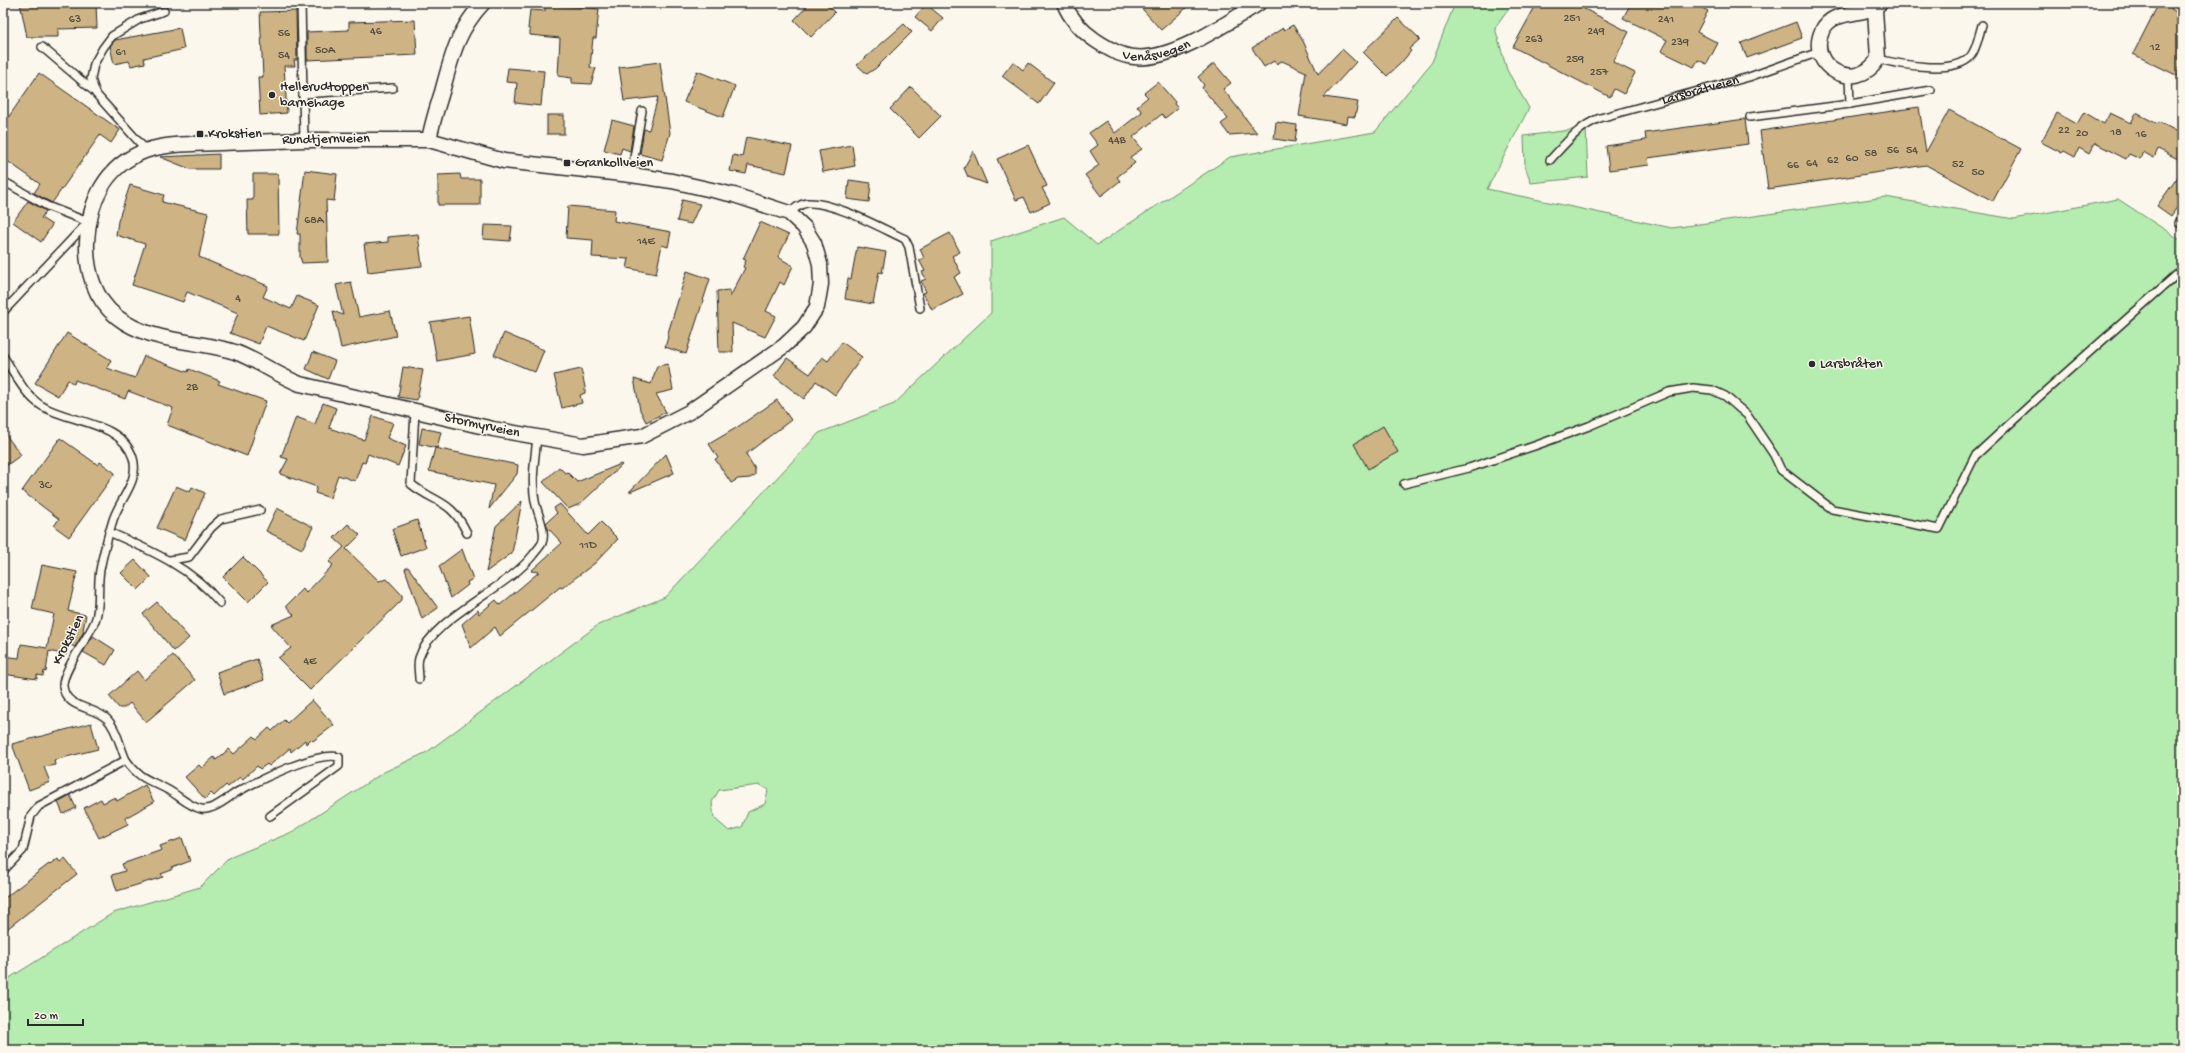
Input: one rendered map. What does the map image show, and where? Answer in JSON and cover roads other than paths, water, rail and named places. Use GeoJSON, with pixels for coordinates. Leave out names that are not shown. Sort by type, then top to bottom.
{"type":"FeatureCollection","features":[{"type":"Feature","properties":{"kind":"street"},"geometry":{"type":"LineString","coordinates":[[483,3],[469,18],[457,40],[449,60],[429,140],[504,161],[672,181],[734,195],[789,213]]}},
{"type":"Feature","properties":{"kind":"street","name":"Venåsvegen"},"geometry":{"type":"LineString","coordinates":[[1064,3],[1075,21],[1086,33],[1114,52],[1136,58],[1158,55],[1202,38],[1259,3]]}},
{"type":"Feature","properties":{"kind":"street"},"geometry":{"type":"LineString","coordinates":[[1878,6],[1878,59],[1869,70],[1859,75],[1849,77],[1838,75],[1825,62],[1819,52],[1822,30],[1828,22],[1845,14],[1878,6]]}},
{"type":"Feature","properties":{"kind":"street","name":"Rundtjernveien"},"geometry":{"type":"LineString","coordinates":[[88,222],[95,197],[109,177],[123,163],[146,150],[179,145],[304,140],[429,140]]}},
{"type":"Feature","properties":{"kind":"street","name":"Stormyrveien"},"geometry":{"type":"LineString","coordinates":[[88,222],[87,260],[96,290],[106,307],[131,326],[146,332],[237,353],[285,378],[300,384],[415,411],[537,437],[583,445],[642,436],[689,412],[784,346],[804,327],[817,307],[821,284],[820,264],[814,243],[804,227],[789,213]]}},
{"type":"Feature","properties":{"kind":"lane"},"geometry":{"type":"LineString","coordinates":[[301,3],[304,140]]}},
{"type":"Feature","properties":{"kind":"lane"},"geometry":{"type":"LineString","coordinates":[[96,94],[91,79],[94,64],[112,36],[140,20],[164,11]]}},
{"type":"Feature","properties":{"kind":"lane"},"geometry":{"type":"LineString","coordinates":[[1878,59],[1926,67],[1958,64],[1971,56],[1982,25]]}},
{"type":"Feature","properties":{"kind":"lane"},"geometry":{"type":"LineString","coordinates":[[42,47],[96,94],[146,150]]}},
{"type":"Feature","properties":{"kind":"lane","name":"Larsbråtveien"},"geometry":{"type":"LineString","coordinates":[[1550,160],[1582,128],[1600,118],[1749,77],[1819,52]]}},
{"type":"Feature","properties":{"kind":"lane"},"geometry":{"type":"LineString","coordinates":[[1849,77],[1850,104]]}},
{"type":"Feature","properties":{"kind":"lane"},"geometry":{"type":"LineString","coordinates":[[303,94],[393,88]]}},
{"type":"Feature","properties":{"kind":"lane"},"geometry":{"type":"LineString","coordinates":[[1750,117],[1850,104],[1931,90]]}},
{"type":"Feature","properties":{"kind":"lane"},"geometry":{"type":"LineString","coordinates":[[631,175],[642,111]]}},
{"type":"Feature","properties":{"kind":"lane"},"geometry":{"type":"LineString","coordinates":[[3,181],[47,206],[88,222],[3,312]]}},
{"type":"Feature","properties":{"kind":"lane"},"geometry":{"type":"LineString","coordinates":[[789,213],[798,205],[818,203],[841,210],[905,239],[909,247],[920,308]]}},
{"type":"Feature","properties":{"kind":"lane"},"geometry":{"type":"LineString","coordinates":[[1404,484],[1469,468],[1589,426],[1669,392],[1693,388],[1712,390],[1725,396],[1747,415],[1774,456],[1780,470],[1832,509],[1939,530],[1975,456],[2041,395],[2182,270]]}},
{"type":"Feature","properties":{"kind":"lane","name":"Krokstien"},"geometry":{"type":"LineString","coordinates":[[3,356],[35,401],[55,412],[100,427],[116,436],[126,444],[133,459],[134,472],[129,487],[113,518],[100,570],[95,620],[68,669],[63,685],[68,698],[77,705],[107,719],[115,730],[126,760],[137,775],[169,790],[190,805],[202,809],[212,807],[239,791],[277,773],[324,757],[339,757],[339,766],[270,816]]}},
{"type":"Feature","properties":{"kind":"lane"},"geometry":{"type":"LineString","coordinates":[[415,411],[411,484],[453,510],[460,518],[467,533]]}},
{"type":"Feature","properties":{"kind":"lane"},"geometry":{"type":"LineString","coordinates":[[419,679],[418,660],[430,637],[462,611],[514,574],[529,561],[542,542],[543,531],[535,501],[533,482],[537,437]]}},
{"type":"Feature","properties":{"kind":"lane"},"geometry":{"type":"LineString","coordinates":[[170,560],[189,557],[211,528],[221,519],[260,510]]}},
{"type":"Feature","properties":{"kind":"lane"},"geometry":{"type":"LineString","coordinates":[[109,532],[170,560],[211,592],[220,603]]}},
{"type":"Feature","properties":{"kind":"lane"},"geometry":{"type":"LineString","coordinates":[[3,871],[23,850],[31,816],[39,806],[126,760]]}},
{"type":"Feature","properties":{"kind":"place","name":"Hellerudtoppen barnehage"},"geometry":{"type":"Point","coordinates":[272,95]}},
{"type":"Feature","properties":{"kind":"place","name":"Krokstien"},"geometry":{"type":"Point","coordinates":[200,134]}},
{"type":"Feature","properties":{"kind":"place","name":"Grankollveien"},"geometry":{"type":"Point","coordinates":[567,163]}},
{"type":"Feature","properties":{"kind":"place","name":"Larsbråten"},"geometry":{"type":"Point","coordinates":[1812,364]}}]}
